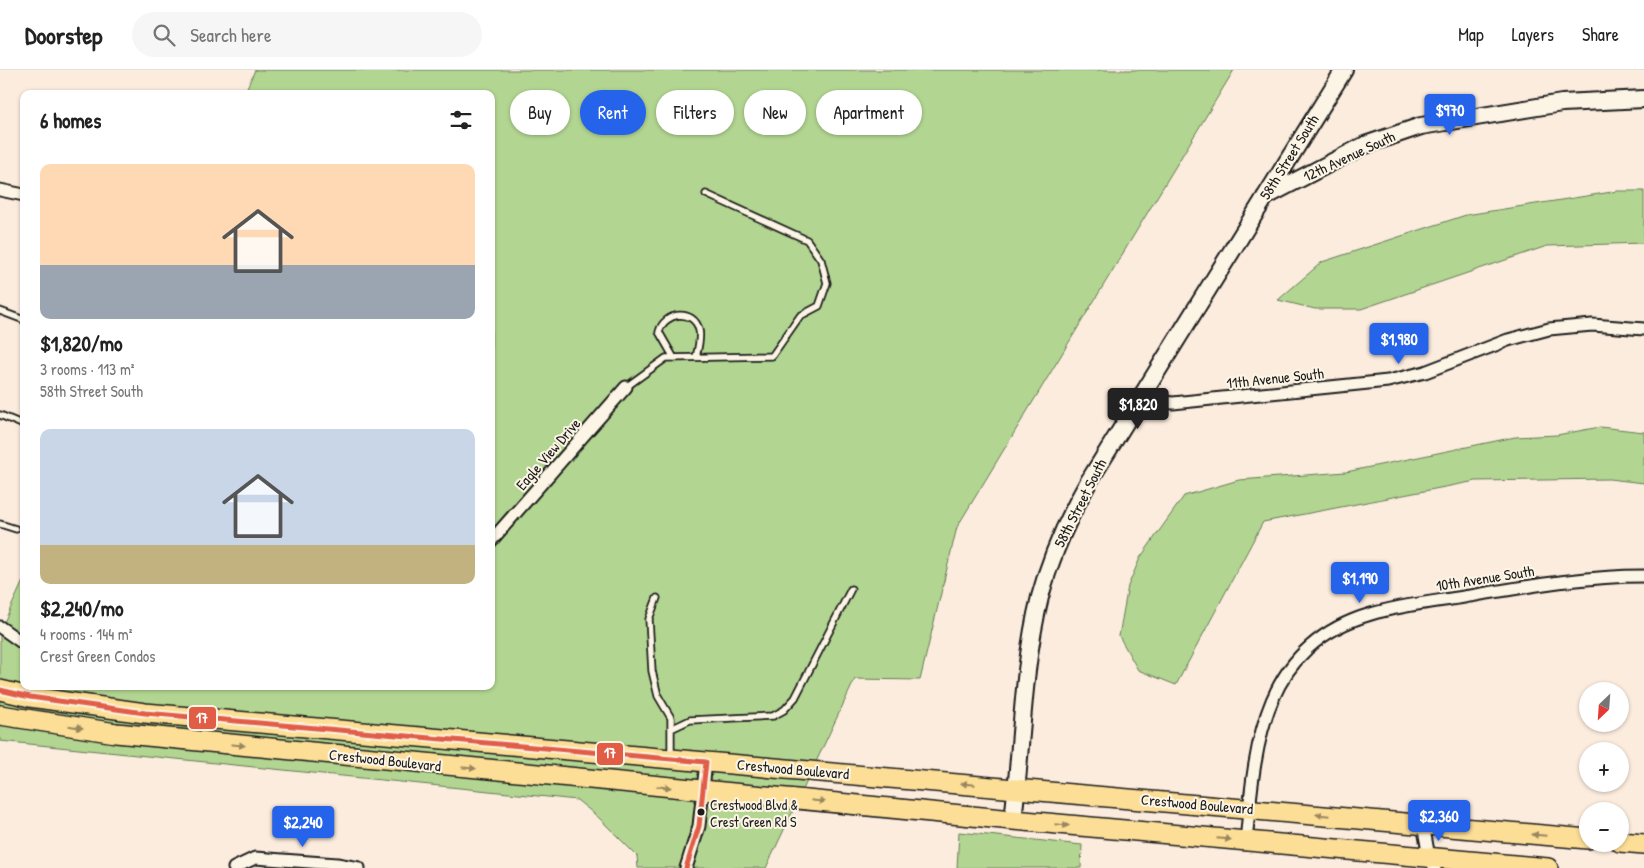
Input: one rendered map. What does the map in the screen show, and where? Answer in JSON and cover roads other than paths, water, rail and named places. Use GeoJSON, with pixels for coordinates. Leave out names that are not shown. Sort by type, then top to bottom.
{"type":"FeatureCollection","features":[{"type":"Feature","properties":{"kind":"main road","name":"Crestwood Boulevard"},"geometry":{"type":"LineString","coordinates":[[0,690],[31,691],[145,713],[1579,838]]}},
{"type":"Feature","properties":{"kind":"main road"},"geometry":{"type":"LineString","coordinates":[[28,720],[31,691]]}},
{"type":"Feature","properties":{"kind":"main road","name":"Crestwood Boulevard"},"geometry":{"type":"LineString","coordinates":[[0,715],[116,734],[1246,842],[1432,862],[1548,868]]}},
{"type":"Feature","properties":{"kind":"main road"},"geometry":{"type":"LineString","coordinates":[[1629,843],[1644,844]]}},
{"type":"Feature","properties":{"kind":"street","name":"58th Street South"},"geometry":{"type":"LineString","coordinates":[[1014,820],[1030,651],[1036,615],[1048,570],[1077,501],[1344,70]]}},
{"type":"Feature","properties":{"kind":"street","name":"12th Avenue South"},"geometry":{"type":"LineString","coordinates":[[1265,197],[1365,145],[1421,126],[1562,103],[1644,99]]}},
{"type":"Feature","properties":{"kind":"street"},"geometry":{"type":"LineString","coordinates":[[0,190],[20,194]]}},
{"type":"Feature","properties":{"kind":"street","name":"11th Avenue South"},"geometry":{"type":"LineString","coordinates":[[1141,395],[1155,401],[1173,403],[1388,381],[1425,372],[1508,340],[1549,329],[1592,325],[1644,329]]}},
{"type":"Feature","properties":{"kind":"street","name":"Eagle View Drive"},"geometry":{"type":"LineString","coordinates":[[495,535],[626,387]]}},
{"type":"Feature","properties":{"kind":"street","name":"10th Avenue South"},"geometry":{"type":"LineString","coordinates":[[1246,842],[1260,730],[1272,699],[1300,658],[1339,627],[1370,614],[1386,610],[1570,580],[1644,576]]}},
{"type":"Feature","properties":{"kind":"street"},"geometry":{"type":"LineString","coordinates":[[0,627],[20,641]]}},
{"type":"Feature","properties":{"kind":"street"},"geometry":{"type":"LineString","coordinates":[[686,868],[699,826],[706,762]]}},
{"type":"Feature","properties":{"kind":"street"},"geometry":{"type":"LineString","coordinates":[[1423,824],[1432,862]]}},
{"type":"Feature","properties":{"kind":"street"},"geometry":{"type":"LineString","coordinates":[[234,868],[255,858],[337,864],[359,868]]}},
{"type":"Feature","properties":{"kind":"lane"},"geometry":{"type":"LineString","coordinates":[[626,387],[666,358],[772,356],[800,316],[819,306],[827,283],[821,260],[806,240],[706,194]]}},
{"type":"Feature","properties":{"kind":"lane"},"geometry":{"type":"LineString","coordinates":[[0,311],[20,318]]}},
{"type":"Feature","properties":{"kind":"lane"},"geometry":{"type":"LineString","coordinates":[[674,358],[659,332],[661,323],[677,314],[696,320],[700,331],[696,357]]}},
{"type":"Feature","properties":{"kind":"lane"},"geometry":{"type":"LineString","coordinates":[[0,415],[20,423]]}},
{"type":"Feature","properties":{"kind":"lane"},"geometry":{"type":"LineString","coordinates":[[0,524],[16,529]]}},
{"type":"Feature","properties":{"kind":"lane"},"geometry":{"type":"LineString","coordinates":[[671,729],[690,720],[773,716],[784,710],[795,698],[851,589]]}},
{"type":"Feature","properties":{"kind":"lane"},"geometry":{"type":"LineString","coordinates":[[657,598],[648,619],[652,670],[658,696],[671,718],[670,758]]}},
{"type":"Feature","properties":{"kind":"place","name":"Crestwood Blvd & Crest Green Rd S"},"geometry":{"type":"Point","coordinates":[701,812]}}]}
